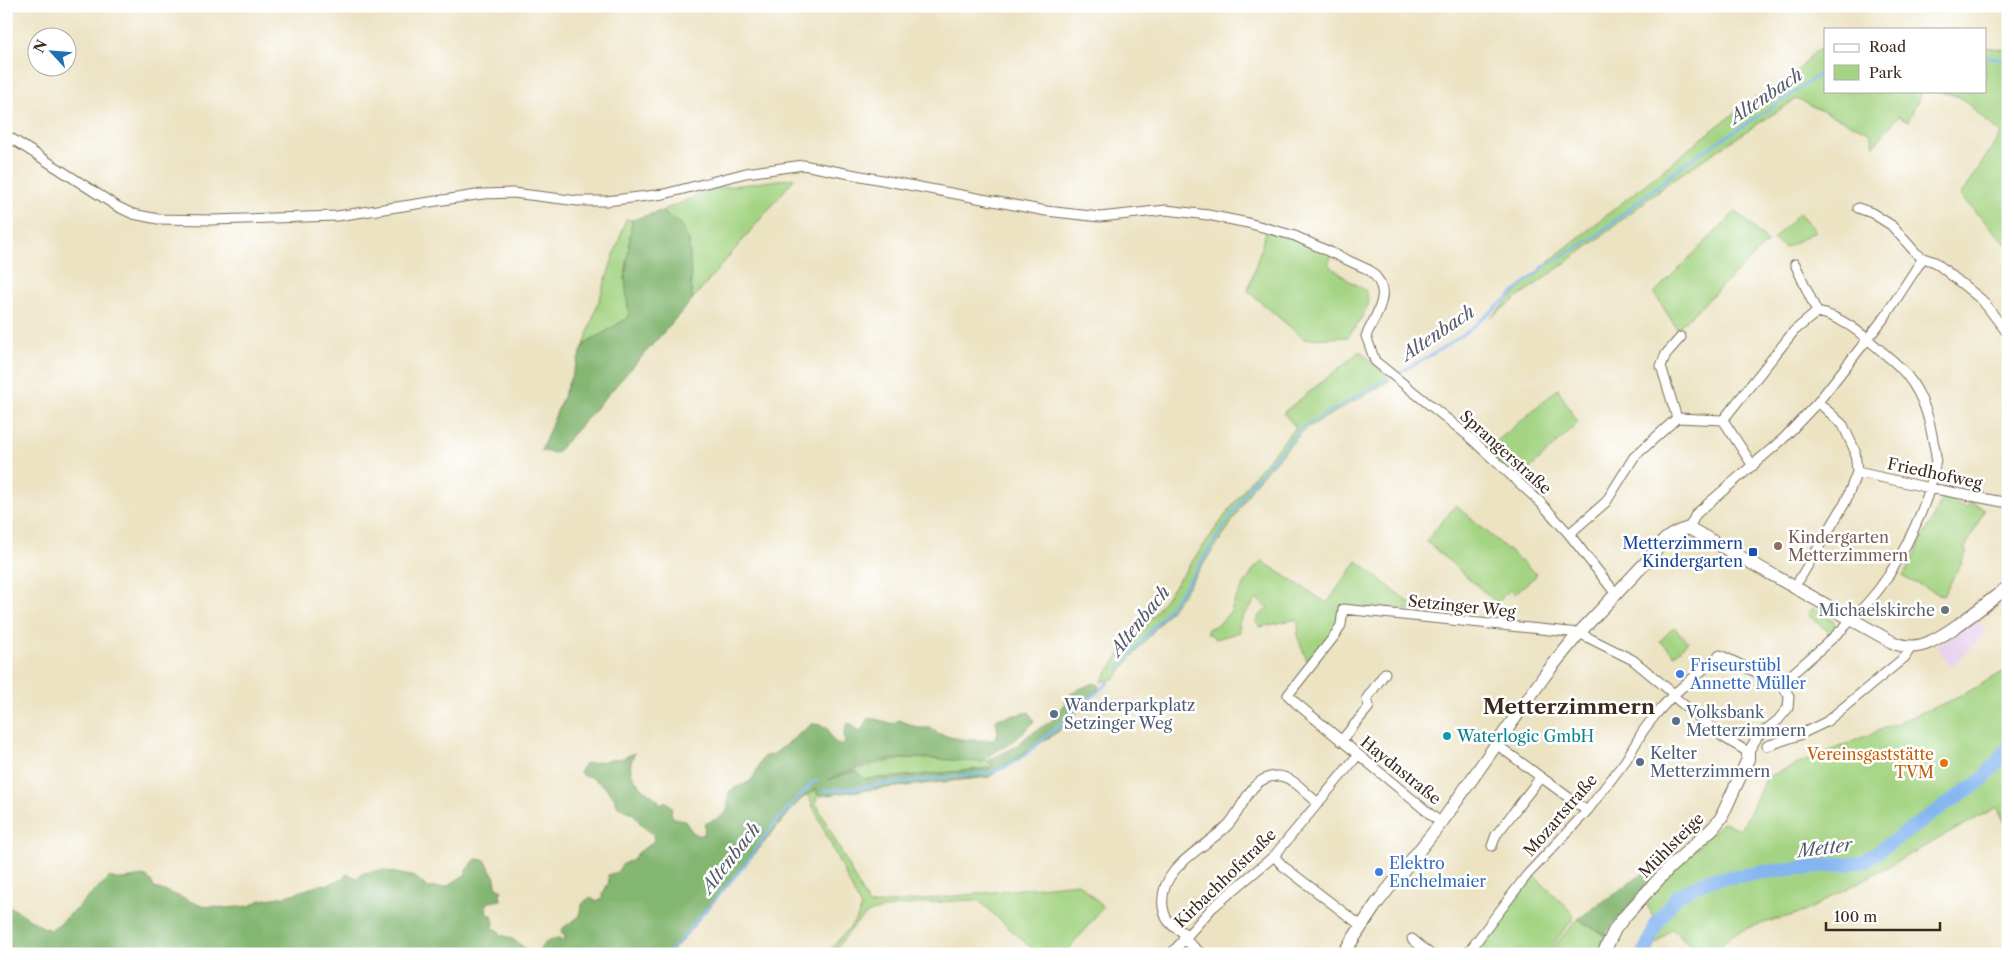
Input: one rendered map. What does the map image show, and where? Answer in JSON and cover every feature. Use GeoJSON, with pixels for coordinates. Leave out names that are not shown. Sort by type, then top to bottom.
{"type":"FeatureCollection","features":[{"type":"Feature","properties":{"kind":"main road"},"geometry":{"type":"LineString","coordinates":[[1343,954],[1360,926],[1442,823],[1545,674],[1579,633],[1650,558],[1666,538],[1672,534],[1689,528],[1892,642],[1911,647],[1922,645],[1942,634],[2008,587]]}},
{"type":"Feature","properties":{"kind":"main road","name":"Mühlsteige"},"geometry":{"type":"LineString","coordinates":[[1603,954],[1615,930],[1630,910],[1669,868],[1713,828],[1721,818],[1748,759],[1748,752]]}},
{"type":"Feature","properties":{"kind":"street","name":"Sprangerstraße"},"geometry":{"type":"LineString","coordinates":[[6,135],[118,207],[133,214],[158,219],[316,218],[362,213],[483,194],[513,193],[578,201],[606,201],[664,194],[746,173],[803,165],[1055,212],[1100,217],[1166,210],[1208,215],[1248,223],[1294,236],[1369,270],[1380,282],[1383,300],[1366,336],[1375,361],[1388,374],[1466,434],[1540,502],[1569,534],[1616,594]]}},
{"type":"Feature","properties":{"kind":"street"},"geometry":{"type":"LineString","coordinates":[[1858,208],[1872,213],[1891,225],[1916,253],[1923,258],[1935,262],[1982,300],[2008,334]]}},
{"type":"Feature","properties":{"kind":"street"},"geometry":{"type":"LineString","coordinates":[[1689,528],[1696,514],[1705,505],[1783,439],[1818,402],[1884,318],[1923,258]]}},
{"type":"Feature","properties":{"kind":"street"},"geometry":{"type":"LineString","coordinates":[[1795,264],[1817,312]]}},
{"type":"Feature","properties":{"kind":"street"},"geometry":{"type":"LineString","coordinates":[[1579,633],[1633,660],[1723,737],[1748,752],[1758,736],[1778,720],[1788,708],[1789,696],[1781,684],[1852,620],[1879,588],[1898,558],[1916,522],[1930,488],[1936,456],[1928,413],[1905,371],[1846,322],[1830,314],[1817,312],[1794,331],[1723,420]]}},
{"type":"Feature","properties":{"kind":"street"},"geometry":{"type":"LineString","coordinates":[[1677,418],[1661,366],[1666,354],[1681,337]]}},
{"type":"Feature","properties":{"kind":"street"},"geometry":{"type":"LineString","coordinates":[[1799,580],[1845,502],[1857,472],[1855,451],[1843,425],[1818,402]]}},
{"type":"Feature","properties":{"kind":"street"},"geometry":{"type":"LineString","coordinates":[[1569,534],[1606,502],[1634,457],[1677,418],[1712,418],[1723,420],[1753,466]]}},
{"type":"Feature","properties":{"kind":"street","name":"Friedhofweg"},"geometry":{"type":"LineString","coordinates":[[1857,472],[2008,502]]}},
{"type":"Feature","properties":{"kind":"street","name":"Setzinger Weg"},"geometry":{"type":"LineString","coordinates":[[1288,695],[1336,634],[1341,625],[1343,609],[1579,633]]}},
{"type":"Feature","properties":{"kind":"street"},"geometry":{"type":"LineString","coordinates":[[1767,746],[1799,735],[1826,722],[1905,657],[1911,647]]}},
{"type":"Feature","properties":{"kind":"street","name":"Mozartstraße"},"geometry":{"type":"LineString","coordinates":[[1467,954],[1527,875],[1586,811],[1626,760],[1643,731],[1656,714],[1674,695],[1720,655],[1781,684]]}},
{"type":"Feature","properties":{"kind":"street","name":"Haydnstraße"},"geometry":{"type":"LineString","coordinates":[[1341,741],[1369,706],[1367,698],[1385,673]]}},
{"type":"Feature","properties":{"kind":"street","name":"Haydnstraße"},"geometry":{"type":"LineString","coordinates":[[1288,695],[1442,823]]}},
{"type":"Feature","properties":{"kind":"street"},"geometry":{"type":"LineString","coordinates":[[1496,744],[1586,811]]}},
{"type":"Feature","properties":{"kind":"street","name":"Kirbachhofstraße"},"geometry":{"type":"LineString","coordinates":[[1170,954],[1222,899],[1274,856],[1358,755]]}},
{"type":"Feature","properties":{"kind":"street"},"geometry":{"type":"LineString","coordinates":[[1202,954],[1185,936],[1171,925],[1164,912],[1163,895],[1167,882],[1184,861],[1231,821],[1252,788],[1264,779],[1279,776],[1294,783],[1317,802]]}},
{"type":"Feature","properties":{"kind":"street"},"geometry":{"type":"LineString","coordinates":[[1492,846],[1496,835],[1540,778]]}},
{"type":"Feature","properties":{"kind":"street"},"geometry":{"type":"LineString","coordinates":[[1274,856],[1283,866],[1360,926]]}},
{"type":"Feature","properties":{"kind":"street"},"geometry":{"type":"LineString","coordinates":[[1412,939],[1430,954]]}},
{"type":"Feature","properties":{"kind":"shaded area"},"geometry":{"type":"Polygon","coordinates":[[[1976,619],[1986,633],[1951,667],[1937,647],[1976,619]]]}},
{"type":"Feature","properties":{"kind":"green space"},"geometry":{"type":"Polygon","coordinates":[[[1986,47],[2008,50],[2008,246],[1960,196],[2001,134],[1960,97],[1942,92],[1986,92],[1986,47]]]}},
{"type":"Feature","properties":{"kind":"green space"},"geometry":{"type":"Polygon","coordinates":[[[1824,49],[1824,92],[1922,92],[1908,121],[1898,116],[1874,146],[1871,133],[1796,99],[1669,182],[1598,239],[1491,317],[1542,267],[1720,124],[1752,100],[1791,79],[1815,51],[1824,49]]]}},
{"type":"Feature","properties":{"kind":"green space"},"geometry":{"type":"Polygon","coordinates":[[[795,178],[692,300],[689,241],[680,224],[661,211],[717,188],[795,178]]]}},
{"type":"Feature","properties":{"kind":"green space"},"geometry":{"type":"Polygon","coordinates":[[[661,211],[680,224],[689,241],[692,300],[556,453],[541,451],[584,345],[629,317],[625,279],[632,220],[661,211]]]}},
{"type":"Feature","properties":{"kind":"green space"},"geometry":{"type":"Polygon","coordinates":[[[1736,211],[1768,242],[1677,329],[1654,293],[1736,211]]]}},
{"type":"Feature","properties":{"kind":"green space"},"geometry":{"type":"Polygon","coordinates":[[[1799,213],[1816,231],[1785,248],[1773,239],[1799,213]]]}},
{"type":"Feature","properties":{"kind":"green space"},"geometry":{"type":"Polygon","coordinates":[[[626,219],[632,220],[625,279],[629,317],[584,345],[626,219]]]}},
{"type":"Feature","properties":{"kind":"green space"},"geometry":{"type":"Polygon","coordinates":[[[1268,225],[1302,234],[1335,248],[1328,264],[1349,281],[1365,290],[1369,303],[1348,337],[1304,339],[1248,291],[1268,225]]]}},
{"type":"Feature","properties":{"kind":"green space"},"geometry":{"type":"Polygon","coordinates":[[[1360,351],[1384,373],[1389,381],[1305,429],[1255,483],[1228,528],[1177,602],[1115,678],[1101,682],[1119,656],[1147,624],[1253,477],[1296,427],[1283,413],[1360,351]]]}},
{"type":"Feature","properties":{"kind":"green space"},"geometry":{"type":"Polygon","coordinates":[[[1558,389],[1578,423],[1514,484],[1482,454],[1558,389]]]}},
{"type":"Feature","properties":{"kind":"green space"},"geometry":{"type":"Polygon","coordinates":[[[1944,496],[1967,508],[1970,502],[1985,509],[1964,550],[1967,552],[1943,596],[1903,577],[1944,496]]]}},
{"type":"Feature","properties":{"kind":"green space"},"geometry":{"type":"Polygon","coordinates":[[[1456,505],[1537,575],[1514,594],[1510,590],[1497,603],[1426,541],[1456,505]]]}},
{"type":"Feature","properties":{"kind":"green space"},"geometry":{"type":"Polygon","coordinates":[[[1262,561],[1327,603],[1357,561],[1418,610],[1341,608],[1340,623],[1308,663],[1297,635],[1299,630],[1297,619],[1260,627],[1256,622],[1257,618],[1268,608],[1256,599],[1239,622],[1240,632],[1216,639],[1207,632],[1208,629],[1219,624],[1231,611],[1236,598],[1254,569],[1262,561]]]}},
{"type":"Feature","properties":{"kind":"green space"},"geometry":{"type":"Polygon","coordinates":[[[1813,608],[1834,621],[1835,629],[1830,633],[1807,614],[1813,608]]]}},
{"type":"Feature","properties":{"kind":"green space"},"geometry":{"type":"Polygon","coordinates":[[[1674,627],[1688,641],[1675,655],[1660,641],[1674,627]]]}},
{"type":"Feature","properties":{"kind":"green space"},"geometry":{"type":"Polygon","coordinates":[[[2008,669],[2008,829],[1997,807],[1804,912],[1753,926],[1734,934],[1708,954],[1701,954],[1672,929],[1655,945],[1652,954],[1638,954],[1653,916],[1644,899],[1723,822],[1741,830],[1767,777],[1957,698],[2008,669]]]}},
{"type":"Feature","properties":{"kind":"green space"},"geometry":{"type":"Polygon","coordinates":[[[1094,683],[1099,685],[1097,692],[1059,731],[989,777],[820,796],[817,794],[817,788],[799,801],[670,954],[537,954],[542,946],[552,939],[564,941],[565,934],[561,933],[563,928],[580,916],[581,907],[584,902],[591,898],[595,901],[602,899],[609,882],[608,875],[617,872],[623,864],[633,859],[654,841],[653,834],[642,826],[634,814],[618,807],[615,798],[603,785],[591,777],[583,776],[580,772],[586,764],[623,758],[635,753],[631,761],[632,774],[641,786],[659,801],[659,804],[661,805],[665,801],[672,807],[671,814],[674,818],[684,820],[697,835],[704,835],[705,824],[724,815],[726,812],[729,792],[751,780],[763,757],[774,754],[812,724],[822,725],[828,729],[833,740],[842,746],[845,742],[844,732],[847,724],[851,724],[857,730],[862,730],[867,719],[875,719],[893,724],[899,720],[919,728],[932,728],[936,732],[951,737],[971,740],[994,740],[998,733],[996,719],[1029,712],[1034,721],[1032,724],[1013,742],[988,756],[984,762],[903,758],[859,767],[828,780],[851,772],[857,772],[865,779],[895,778],[989,768],[993,765],[987,761],[1015,747],[1029,735],[1053,720],[1074,691],[1094,683]]]}},
{"type":"Feature","properties":{"kind":"green space"},"geometry":{"type":"Polygon","coordinates":[[[912,758],[987,761],[993,765],[989,768],[977,770],[865,779],[856,772],[851,772],[866,767],[912,758]]]}},
{"type":"Feature","properties":{"kind":"green space"},"geometry":{"type":"Polygon","coordinates":[[[818,787],[817,794],[820,796],[816,798],[816,803],[868,904],[1078,883],[1103,907],[1065,954],[1038,954],[978,900],[920,904],[874,911],[857,923],[832,954],[826,954],[852,925],[861,908],[808,796],[818,787]]]}},
{"type":"Feature","properties":{"kind":"green space"},"geometry":{"type":"Polygon","coordinates":[[[1677,850],[1679,852],[1604,935],[1578,919],[1677,850]]]}},
{"type":"Feature","properties":{"kind":"green space"},"geometry":{"type":"Polygon","coordinates":[[[476,859],[485,860],[495,878],[496,886],[502,890],[500,894],[501,900],[489,902],[486,906],[487,915],[492,915],[494,925],[492,928],[498,930],[501,935],[509,937],[518,943],[527,950],[527,954],[6,954],[6,906],[50,930],[62,922],[110,877],[120,879],[145,877],[154,888],[202,906],[226,908],[249,906],[261,900],[286,896],[323,884],[326,885],[342,879],[347,874],[357,878],[364,873],[382,870],[415,877],[428,888],[446,887],[466,874],[466,870],[476,859]]]}},
{"type":"Feature","properties":{"kind":"green space"},"geometry":{"type":"Polygon","coordinates":[[[1532,874],[1574,914],[1572,920],[1545,954],[1471,954],[1532,874]]]}},
{"type":"Feature","properties":{"kind":"green space"},"geometry":{"type":"Polygon","coordinates":[[[1578,919],[1607,937],[1599,954],[1547,954],[1578,919]]]}},
{"type":"Feature","properties":{"kind":"waterway","name":"Altenbach"},"geometry":{"type":"LineString","coordinates":[[1986,56],[2008,61]]}},
{"type":"Feature","properties":{"kind":"waterway","name":"Altenbach"},"geometry":{"type":"LineString","coordinates":[[1395,375],[1440,350],[1468,331],[1544,267],[1596,236],[1688,161],[1787,98],[1820,74],[1824,68]]}},
{"type":"Feature","properties":{"kind":"waterway","name":"Altenbach"},"geometry":{"type":"LineString","coordinates":[[1118,669],[1164,615],[1191,578],[1252,483],[1301,428],[1390,377]]}},
{"type":"Feature","properties":{"kind":"waterway","name":"Altenbach"},"geometry":{"type":"LineString","coordinates":[[825,789],[827,791],[995,772],[1024,756],[1109,682]]}},
{"type":"Feature","properties":{"kind":"waterway","name":"Metter"},"geometry":{"type":"LineString","coordinates":[[1644,954],[1656,924],[1677,896],[1708,880],[1780,870],[1863,862],[1983,779],[2008,748]]}},
{"type":"Feature","properties":{"kind":"waterway","name":"Altenbach"},"geometry":{"type":"LineString","coordinates":[[668,954],[744,866],[774,824],[814,781],[817,781]]}},
{"type":"Feature","properties":{"kind":"place","name":"Kindergarten Metterzimmern"},"geometry":{"type":"Point","coordinates":[1778,546]}},
{"type":"Feature","properties":{"kind":"place","name":"Metterzimmern Kindergarten"},"geometry":{"type":"Point","coordinates":[1753,552]}},
{"type":"Feature","properties":{"kind":"place","name":"Michaelskirche"},"geometry":{"type":"Point","coordinates":[1945,610]}},
{"type":"Feature","properties":{"kind":"place","name":"Friseurstübl Annette Müller"},"geometry":{"type":"Point","coordinates":[1680,674]}},
{"type":"Feature","properties":{"kind":"place","name":"Wanderparkplatz Setzinger Weg"},"geometry":{"type":"Point","coordinates":[1054,714]}},
{"type":"Feature","properties":{"kind":"place","name":"Volksbank Metterzimmern"},"geometry":{"type":"Point","coordinates":[1676,721]}},
{"type":"Feature","properties":{"kind":"place","name":"Waterlogic GmbH"},"geometry":{"type":"Point","coordinates":[1447,736]}},
{"type":"Feature","properties":{"kind":"place","name":"Kelter Metterzimmern"},"geometry":{"type":"Point","coordinates":[1640,762]}},
{"type":"Feature","properties":{"kind":"place","name":"Vereinsgaststätte TVM"},"geometry":{"type":"Point","coordinates":[1944,763]}},
{"type":"Feature","properties":{"kind":"place","name":"Elektro Enchelmaier"},"geometry":{"type":"Point","coordinates":[1379,872]}},
{"type":"Feature","properties":{"kind":"district","name":"Metterzimmern"},"geometry":{"type":"Point","coordinates":[1569,706]}}]}
